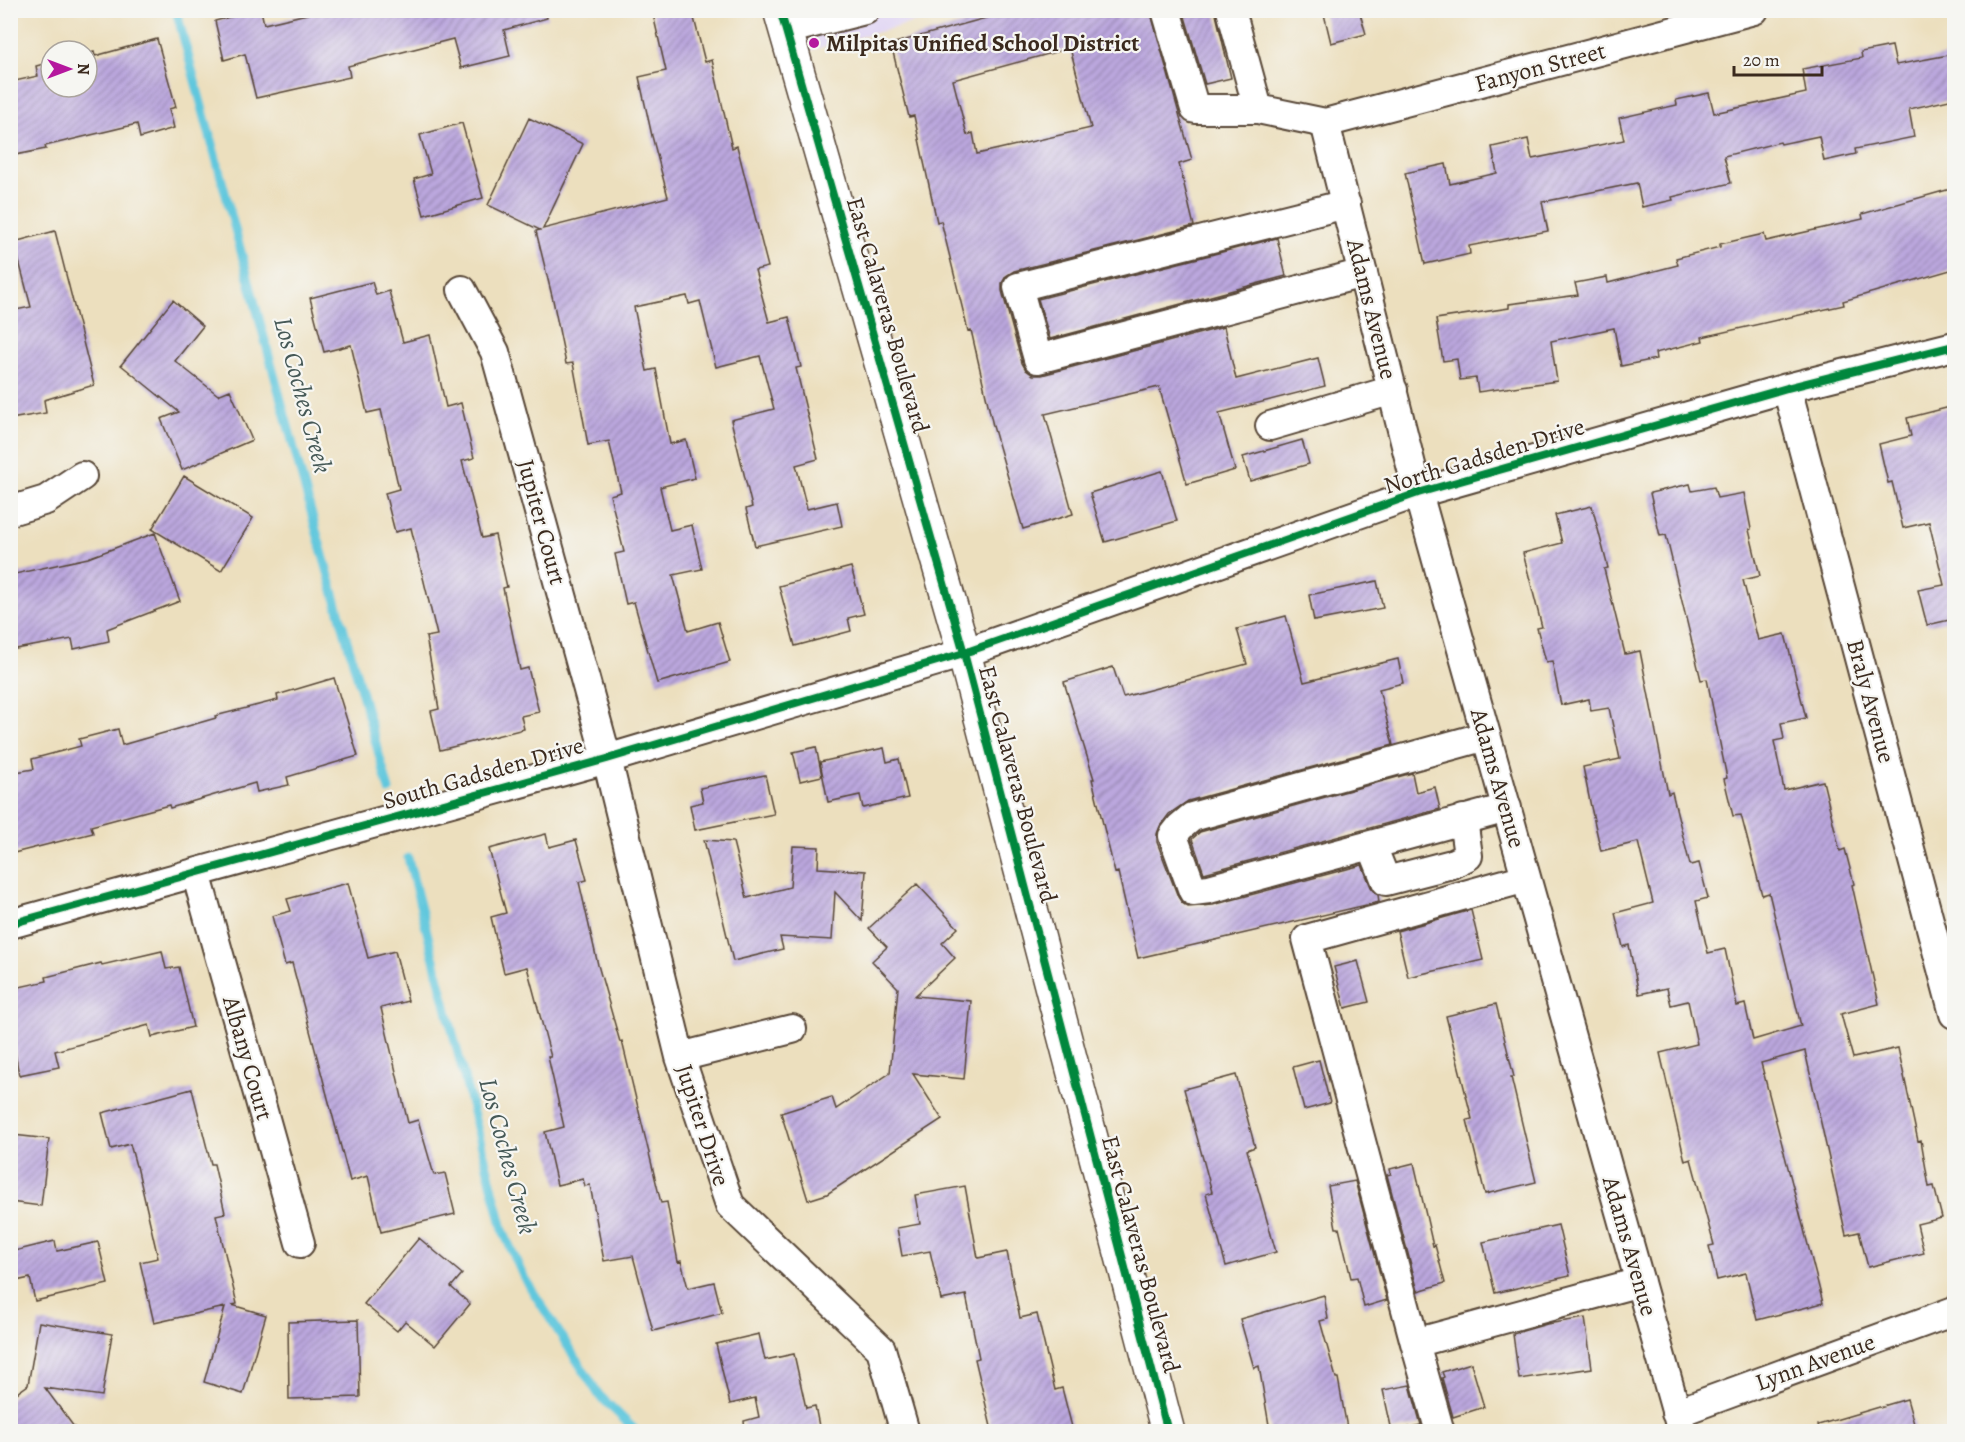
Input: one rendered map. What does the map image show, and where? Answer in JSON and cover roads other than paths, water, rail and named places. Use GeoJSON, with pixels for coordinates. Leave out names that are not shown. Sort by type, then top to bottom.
{"type":"FeatureCollection","features":[{"type":"Feature","properties":{"kind":"main road","name":"East Calaveras Boulevard"},"geometry":{"type":"LineString","coordinates":[[783,20],[964,653],[1168,1431]]}},
{"type":"Feature","properties":{"kind":"street"},"geometry":{"type":"LineString","coordinates":[[783,20],[865,10]]}},
{"type":"Feature","properties":{"kind":"street"},"geometry":{"type":"LineString","coordinates":[[1166,10],[1195,109],[1258,109],[1325,123]]}},
{"type":"Feature","properties":{"kind":"street"},"geometry":{"type":"LineString","coordinates":[[1231,10],[1258,109]]}},
{"type":"Feature","properties":{"kind":"street","name":"Fanyon Street"},"geometry":{"type":"LineString","coordinates":[[1325,123],[1754,10]]}},
{"type":"Feature","properties":{"kind":"street","name":"Adams Avenue"},"geometry":{"type":"LineString","coordinates":[[1325,123],[1418,493],[1679,1422]]}},
{"type":"Feature","properties":{"kind":"street"},"geometry":{"type":"LineString","coordinates":[[1346,204],[1018,287],[1038,359],[1363,273]]}},
{"type":"Feature","properties":{"kind":"street","name":"Jupiter Court"},"geometry":{"type":"LineString","coordinates":[[462,290],[495,352],[607,759]]}},
{"type":"Feature","properties":{"kind":"street","name":"North Gadsden Drive"},"geometry":{"type":"LineString","coordinates":[[964,653],[1418,493],[1787,388],[1954,346]]}},
{"type":"Feature","properties":{"kind":"street","name":"Braly Avenue"},"geometry":{"type":"LineString","coordinates":[[1787,388],[1954,1014]]}},
{"type":"Feature","properties":{"kind":"street"},"geometry":{"type":"LineString","coordinates":[[1270,426],[1393,390]]}},
{"type":"Feature","properties":{"kind":"street"},"geometry":{"type":"LineString","coordinates":[[10,511],[46,500],[82,476]]}},
{"type":"Feature","properties":{"kind":"street","name":"South Gadsden Drive"},"geometry":{"type":"LineString","coordinates":[[10,924],[607,759],[964,653]]}},
{"type":"Feature","properties":{"kind":"street"},"geometry":{"type":"LineString","coordinates":[[1486,736],[1192,817],[1173,836],[1193,891],[1209,890],[1507,808]]}},
{"type":"Feature","properties":{"kind":"street","name":"Jupiter Drive"},"geometry":{"type":"LineString","coordinates":[[607,759],[680,1057],[730,1205],[881,1349],[905,1431]]}},
{"type":"Feature","properties":{"kind":"street"},"geometry":{"type":"LineString","coordinates":[[1372,846],[1386,881],[1452,864],[1468,856],[1463,819]]}},
{"type":"Feature","properties":{"kind":"street","name":"Albany Court"},"geometry":{"type":"LineString","coordinates":[[196,873],[300,1243]]}},
{"type":"Feature","properties":{"kind":"street"},"geometry":{"type":"LineString","coordinates":[[1440,1431],[1307,939],[1526,878]]}},
{"type":"Feature","properties":{"kind":"street"},"geometry":{"type":"LineString","coordinates":[[680,1057],[792,1029]]}},
{"type":"Feature","properties":{"kind":"street"},"geometry":{"type":"LineString","coordinates":[[1415,1343],[1640,1282]]}},
{"type":"Feature","properties":{"kind":"street","name":"Lynn Avenue"},"geometry":{"type":"LineString","coordinates":[[1679,1422],[1954,1311]]}},
{"type":"Feature","properties":{"kind":"waterway","name":"Los Coches Creek"},"geometry":{"type":"LineString","coordinates":[[176,10],[316,530],[389,790]]}},
{"type":"Feature","properties":{"kind":"waterway","name":"Los Coches Creek"},"geometry":{"type":"LineString","coordinates":[[408,858],[504,1233],[523,1276],[599,1395],[637,1432]]}},
{"type":"Feature","properties":{"kind":"place","name":"Milpitas Unified School District"},"geometry":{"type":"Point","coordinates":[814,43]}}]}
